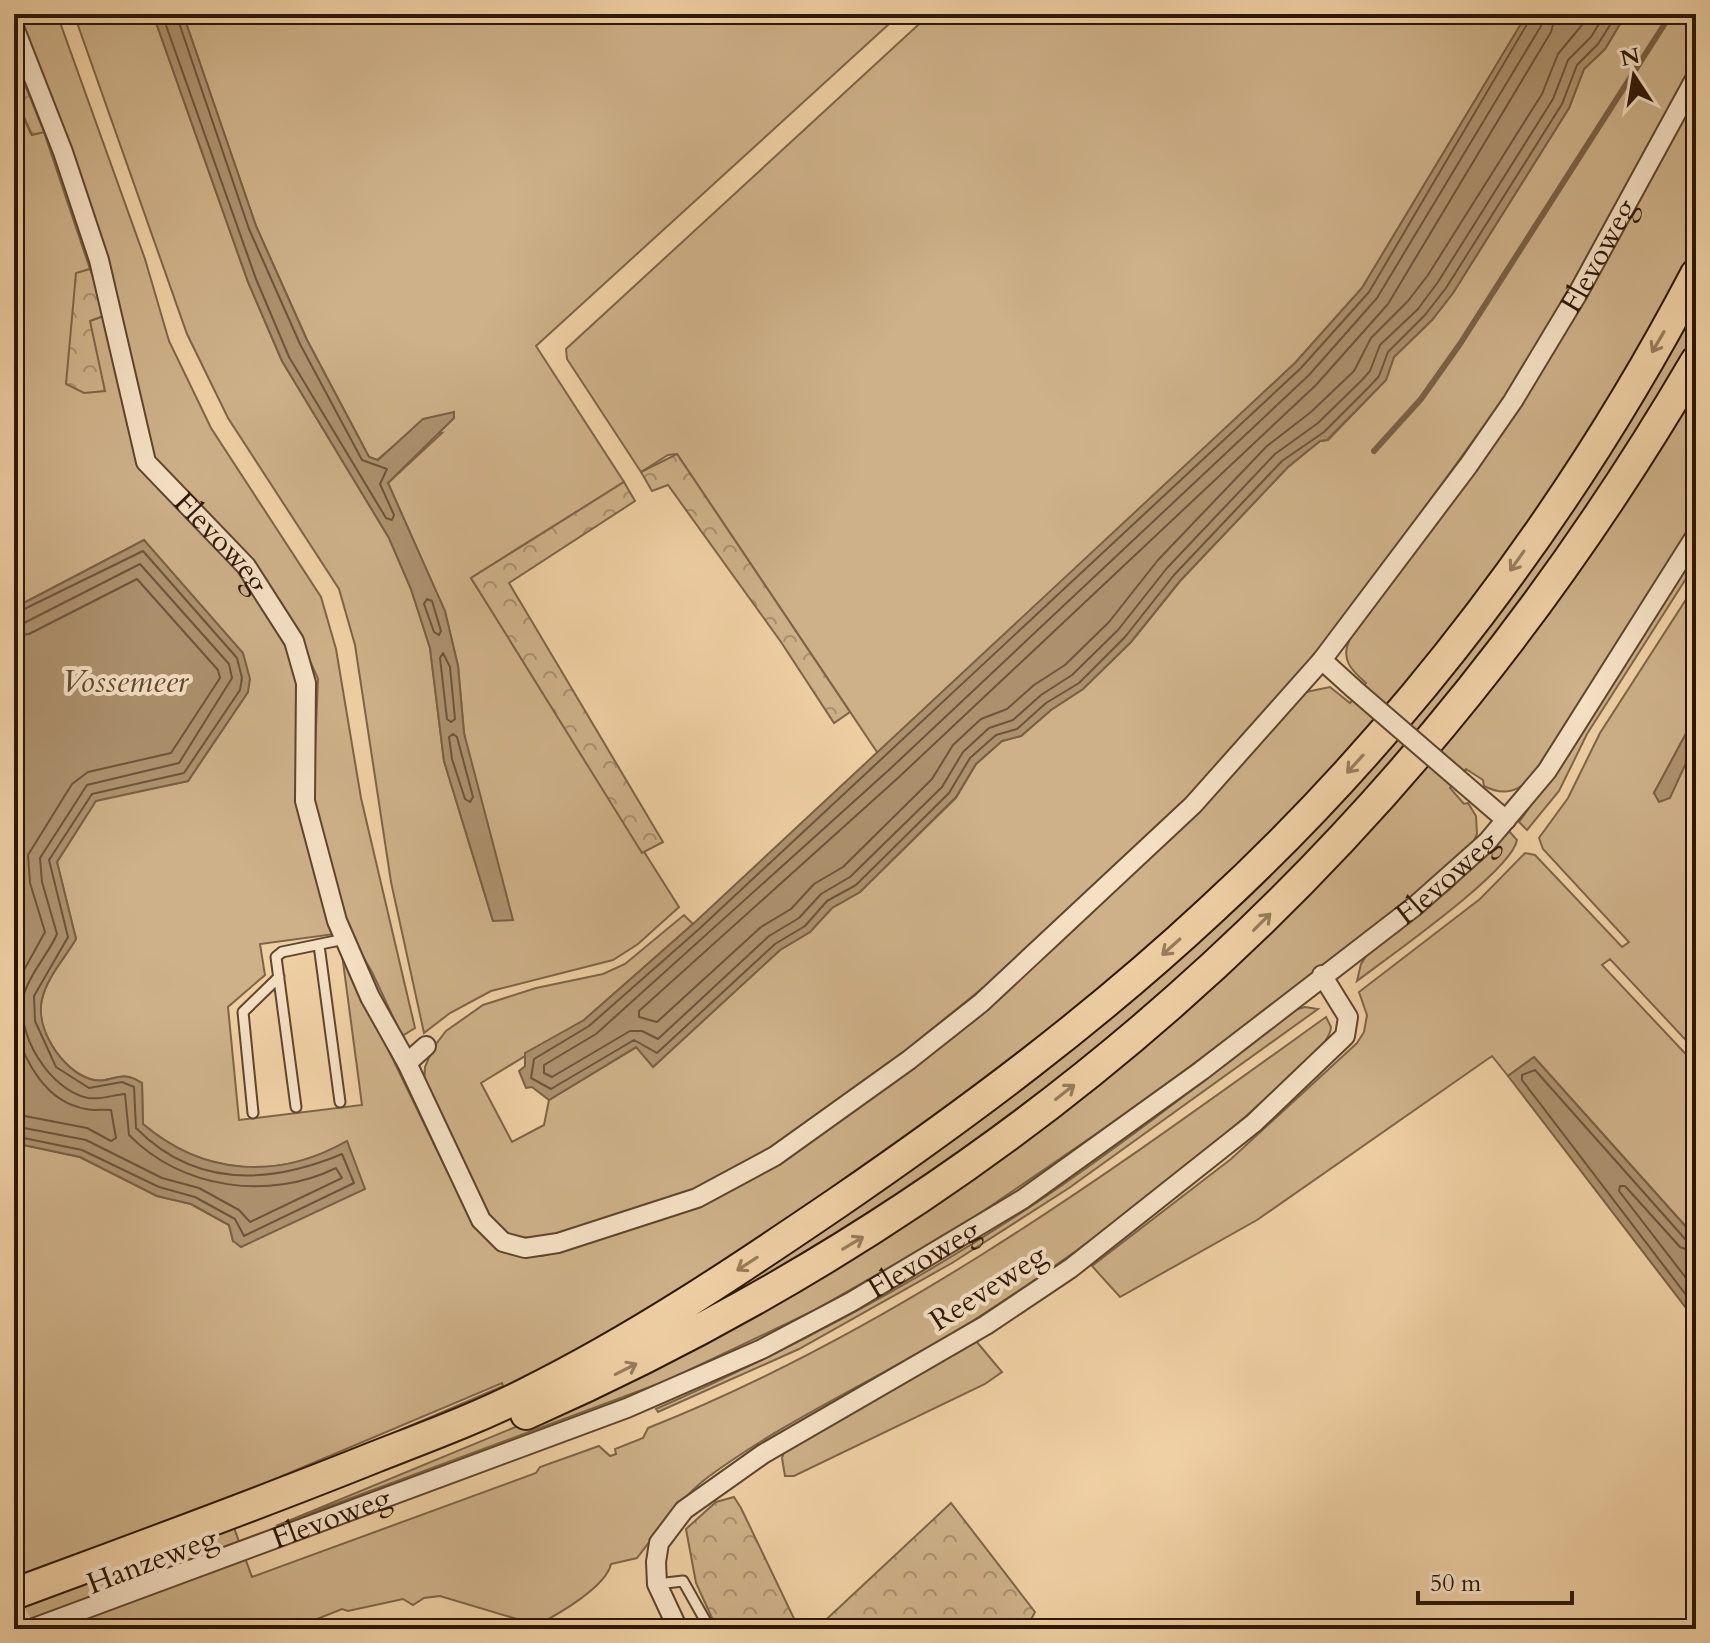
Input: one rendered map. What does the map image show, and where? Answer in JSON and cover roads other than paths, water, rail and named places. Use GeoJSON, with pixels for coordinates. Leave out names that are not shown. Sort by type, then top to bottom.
{"type":"FeatureCollection","features":[{"type":"Feature","properties":{"kind":"highway","name":"Flevoweg"},"geometry":{"type":"LineString","coordinates":[[246,1527],[527,1393],[644,1330],[881,1173],[1016,1075],[1131,982],[1282,842],[1360,758],[1441,659],[1513,567],[1595,446],[1696,274]]}},
{"type":"Feature","properties":{"kind":"highway","name":"Flevoweg"},"geometry":{"type":"LineString","coordinates":[[246,1527],[486,1432],[620,1372],[717,1322],[802,1274],[921,1199],[1135,1037],[1238,947],[1318,866],[1456,711],[1591,531],[1634,466],[1696,361]]}},
{"type":"Feature","properties":{"kind":"highway","name":"Hanzeweg"},"geometry":{"type":"LineString","coordinates":[[14,1594],[246,1527]]}},
{"type":"Feature","properties":{"kind":"highway","name":"Hanzeweg"},"geometry":{"type":"LineString","coordinates":[[14,1613],[246,1527]]}},
{"type":"Feature","properties":{"kind":"street","name":"Flevoweg"},"geometry":{"type":"LineString","coordinates":[[14,27],[95,245],[119,331],[146,462],[246,566],[294,641],[306,683],[305,801],[316,849],[345,939],[370,997],[407,1063],[481,1220],[503,1242],[536,1248],[697,1198],[785,1149],[909,1060],[981,1003],[1193,805],[1322,660],[1424,528],[1513,401],[1578,293],[1696,77]]}},
{"type":"Feature","properties":{"kind":"street","name":"Flevoweg"},"geometry":{"type":"LineString","coordinates":[[246,1527],[627,1408],[762,1349],[851,1302],[1035,1191],[1201,1071],[1442,885],[1506,820],[1559,755],[1696,535]]}},
{"type":"Feature","properties":{"kind":"street","name":"Flevoweg"},"geometry":{"type":"LineString","coordinates":[[1322,660],[1506,820]]}},
{"type":"Feature","properties":{"kind":"street","name":"Reeveweg"},"geometry":{"type":"LineString","coordinates":[[678,1629],[657,1584],[659,1543],[684,1510],[763,1454],[986,1325],[1050,1282],[1141,1215],[1284,1096],[1345,1036],[1348,1017],[1322,975]]}},
{"type":"Feature","properties":{"kind":"street"},"geometry":{"type":"LineString","coordinates":[[407,1063],[426,1046]]}},
{"type":"Feature","properties":{"kind":"street","name":"Hanzeweg"},"geometry":{"type":"LineString","coordinates":[[31,1629],[246,1527]]}},
{"type":"Feature","properties":{"kind":"lane"},"geometry":{"type":"LineString","coordinates":[[296,1107],[276,957],[282,952],[345,939]]}},
{"type":"Feature","properties":{"kind":"lane"},"geometry":{"type":"LineString","coordinates":[[319,945],[340,1102]]}},
{"type":"Feature","properties":{"kind":"lane"},"geometry":{"type":"LineString","coordinates":[[253,1113],[243,1012],[279,977]]}},
{"type":"Feature","properties":{"kind":"lane"},"geometry":{"type":"LineString","coordinates":[[657,1584],[683,1581],[710,1629]]}},
{"type":"Feature","properties":{"kind":"water"},"geometry":{"type":"Polygon","coordinates":[[[153,14],[183,14],[256,226],[307,340],[369,457],[378,460],[423,419],[454,412],[454,418],[388,483],[445,611],[458,666],[464,733],[513,920],[493,921],[444,761],[430,648],[411,589],[389,538],[282,361],[248,282],[153,14]]]}},
{"type":"Feature","properties":{"kind":"water"},"geometry":{"type":"Polygon","coordinates":[[[1527,14],[1626,14],[1605,49],[1584,69],[1569,108],[1453,293],[1432,320],[1394,357],[1386,380],[1327,440],[1320,441],[1288,467],[1180,581],[1131,642],[1083,689],[1051,710],[1021,736],[1002,741],[976,764],[956,797],[860,892],[832,908],[810,932],[780,950],[653,1067],[636,1047],[549,1100],[532,1087],[526,1088],[519,1071],[525,1066],[525,1053],[584,1020],[693,924],[1295,363],[1362,288],[1527,14]]]}},
{"type":"Feature","properties":{"kind":"water","name":"Vossemeer"},"geometry":{"type":"Polygon","coordinates":[[[144,540],[243,653],[250,679],[248,692],[188,781],[96,801],[57,862],[76,939],[48,983],[41,1011],[53,1047],[70,1067],[97,1081],[127,1077],[142,1083],[143,1124],[191,1154],[216,1163],[242,1167],[269,1166],[321,1154],[347,1141],[365,1189],[241,1247],[233,1241],[229,1225],[191,1204],[157,1196],[80,1157],[14,1143],[14,608],[144,540]]]}},
{"type":"Feature","properties":{"kind":"water"},"geometry":{"type":"Polygon","coordinates":[[[1696,715],[1696,741],[1670,798],[1659,802],[1654,793],[1696,715]]]}},
{"type":"Feature","properties":{"kind":"water"},"geometry":{"type":"Polygon","coordinates":[[[1534,1057],[1696,1238],[1696,1321],[1508,1076],[1534,1057]]]}},
{"type":"Feature","properties":{"kind":"waterway"},"geometry":{"type":"LineString","coordinates":[[1374,451],[1421,399],[1460,344],[1671,14]]}}]}
